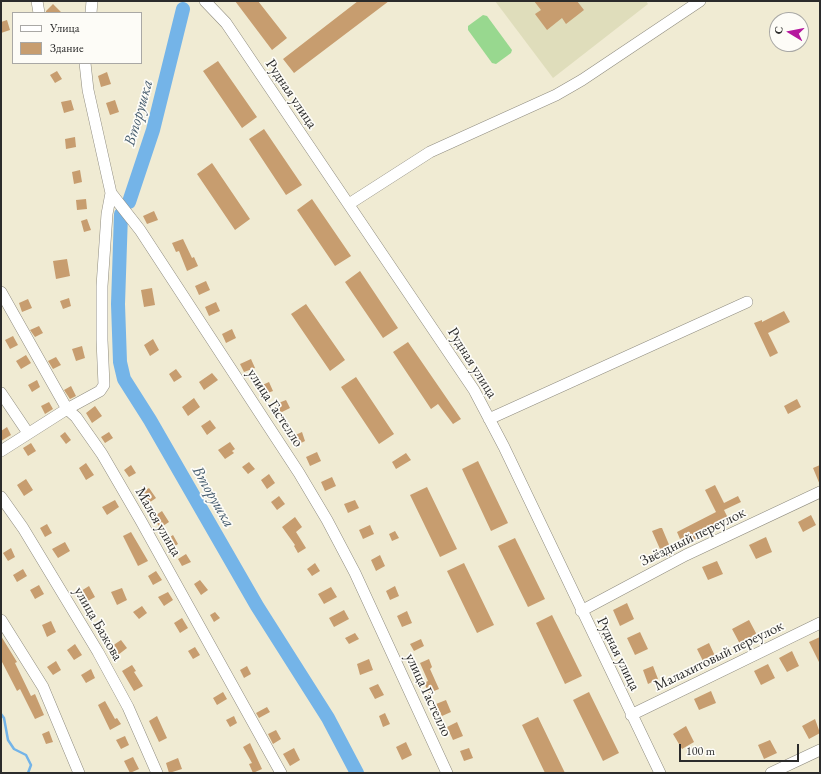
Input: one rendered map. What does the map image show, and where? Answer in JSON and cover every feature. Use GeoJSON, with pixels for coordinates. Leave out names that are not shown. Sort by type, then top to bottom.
{"type":"FeatureCollection","features":[{"type":"Feature","properties":{"kind":"street"},"geometry":{"type":"LineString","coordinates":[[37,1],[39,12]]}},
{"type":"Feature","properties":{"kind":"street"},"geometry":{"type":"LineString","coordinates":[[91,12],[92,1]]}},
{"type":"Feature","properties":{"kind":"street","name":"Рудная улица"},"geometry":{"type":"LineString","coordinates":[[205,1],[226,23],[474,390],[660,773]]}},
{"type":"Feature","properties":{"kind":"street"},"geometry":{"type":"LineString","coordinates":[[349,204],[430,152],[556,95],[582,80],[700,1]]}},
{"type":"Feature","properties":{"kind":"street","name":"улица Гастелло"},"geometry":{"type":"LineString","coordinates":[[85,64],[88,90],[111,193],[144,236],[299,473],[327,520],[355,573],[447,773]]}},
{"type":"Feature","properties":{"kind":"street"},"geometry":{"type":"LineString","coordinates":[[1,451],[67,409],[100,391],[104,385],[102,286],[107,214],[111,193]]}},
{"type":"Feature","properties":{"kind":"street","name":"Малея улица"},"geometry":{"type":"LineString","coordinates":[[1,292],[67,409],[76,417],[110,468],[281,773]]}},
{"type":"Feature","properties":{"kind":"street"},"geometry":{"type":"LineString","coordinates":[[489,419],[747,302]]}},
{"type":"Feature","properties":{"kind":"street"},"geometry":{"type":"LineString","coordinates":[[1,393],[28,434]]}},
{"type":"Feature","properties":{"kind":"street","name":"Звёздный переулок"},"geometry":{"type":"LineString","coordinates":[[581,611],[686,555],[820,492]]}},
{"type":"Feature","properties":{"kind":"street","name":"улица Бажова"},"geometry":{"type":"LineString","coordinates":[[1,497],[23,528],[98,652],[128,707],[157,773]]}},
{"type":"Feature","properties":{"kind":"street"},"geometry":{"type":"LineString","coordinates":[[1,620],[43,687],[79,773]]}},
{"type":"Feature","properties":{"kind":"street","name":"Малахитовый переулок"},"geometry":{"type":"LineString","coordinates":[[632,715],[820,623]]}},
{"type":"Feature","properties":{"kind":"street"},"geometry":{"type":"LineString","coordinates":[[771,773],[820,750]]}},
{"type":"Feature","properties":{"kind":"shaded area"},"geometry":{"type":"Polygon","coordinates":[[[495,1],[646,1],[648,4],[553,78],[495,1]]]}},
{"type":"Feature","properties":{"kind":"green space"},"geometry":{"type":"Polygon","coordinates":[[[483,15],[487,16],[512,50],[511,53],[496,64],[492,63],[468,30],[468,26],[483,15]]]}},
{"type":"Feature","properties":{"kind":"building"},"geometry":{"type":"Polygon","coordinates":[[[235,1],[258,1],[287,38],[272,50],[235,1]]]}},
{"type":"Feature","properties":{"kind":"building"},"geometry":{"type":"Polygon","coordinates":[[[358,1],[389,1],[294,73],[283,59],[358,1]]]}},
{"type":"Feature","properties":{"kind":"building"},"geometry":{"type":"Polygon","coordinates":[[[534,1],[577,1],[584,10],[566,24],[562,18],[547,30],[535,14],[541,10],[534,1]]]}},
{"type":"Feature","properties":{"kind":"building"},"geometry":{"type":"Polygon","coordinates":[[[53,4],[61,12],[46,12],[53,4]]]}},
{"type":"Feature","properties":{"kind":"building"},"geometry":{"type":"Polygon","coordinates":[[[7,20],[10,30],[1,33],[1,22],[7,20]]]}},
{"type":"Feature","properties":{"kind":"building"},"geometry":{"type":"Polygon","coordinates":[[[218,61],[257,117],[242,128],[203,71],[218,61]]]}},
{"type":"Feature","properties":{"kind":"building"},"geometry":{"type":"Polygon","coordinates":[[[57,71],[62,79],[55,83],[50,75],[57,71]]]}},
{"type":"Feature","properties":{"kind":"building"},"geometry":{"type":"Polygon","coordinates":[[[107,72],[111,84],[101,87],[98,76],[107,72]]]}},
{"type":"Feature","properties":{"kind":"building"},"geometry":{"type":"Polygon","coordinates":[[[71,100],[74,110],[64,113],[61,102],[71,100]]]}},
{"type":"Feature","properties":{"kind":"building"},"geometry":{"type":"Polygon","coordinates":[[[115,100],[119,112],[110,115],[106,103],[115,100]]]}},
{"type":"Feature","properties":{"kind":"building"},"geometry":{"type":"Polygon","coordinates":[[[264,129],[302,185],[286,195],[249,139],[264,129]]]}},
{"type":"Feature","properties":{"kind":"building"},"geometry":{"type":"Polygon","coordinates":[[[75,137],[76,147],[66,149],[65,139],[75,137]]]}},
{"type":"Feature","properties":{"kind":"building"},"geometry":{"type":"Polygon","coordinates":[[[212,163],[250,219],[235,230],[197,174],[212,163]]]}},
{"type":"Feature","properties":{"kind":"building"},"geometry":{"type":"Polygon","coordinates":[[[80,170],[82,182],[74,184],[72,172],[80,170]]]}},
{"type":"Feature","properties":{"kind":"building"},"geometry":{"type":"Polygon","coordinates":[[[86,199],[87,209],[77,210],[76,200],[86,199]]]}},
{"type":"Feature","properties":{"kind":"building"},"geometry":{"type":"Polygon","coordinates":[[[312,199],[351,256],[335,266],[297,210],[312,199]]]}},
{"type":"Feature","properties":{"kind":"building"},"geometry":{"type":"Polygon","coordinates":[[[154,211],[158,220],[147,224],[143,216],[154,211]]]}},
{"type":"Feature","properties":{"kind":"building"},"geometry":{"type":"Polygon","coordinates":[[[87,219],[91,230],[84,232],[81,221],[87,219]]]}},
{"type":"Feature","properties":{"kind":"building"},"geometry":{"type":"Polygon","coordinates":[[[183,239],[192,258],[194,257],[198,266],[187,271],[179,251],[176,252],[172,243],[183,239]]]}},
{"type":"Feature","properties":{"kind":"building"},"geometry":{"type":"Polygon","coordinates":[[[67,259],[70,276],[56,279],[53,261],[67,259]]]}},
{"type":"Feature","properties":{"kind":"building"},"geometry":{"type":"Polygon","coordinates":[[[360,271],[398,328],[383,338],[345,282],[360,271]]]}},
{"type":"Feature","properties":{"kind":"building"},"geometry":{"type":"Polygon","coordinates":[[[206,281],[210,290],[199,295],[195,286],[206,281]]]}},
{"type":"Feature","properties":{"kind":"building"},"geometry":{"type":"Polygon","coordinates":[[[152,288],[155,305],[144,307],[141,290],[152,288]]]}},
{"type":"Feature","properties":{"kind":"building"},"geometry":{"type":"Polygon","coordinates":[[[69,298],[71,306],[63,309],[60,301],[69,298]]]}},
{"type":"Feature","properties":{"kind":"building"},"geometry":{"type":"Polygon","coordinates":[[[28,299],[32,308],[22,312],[19,303],[28,299]]]}},
{"type":"Feature","properties":{"kind":"building"},"geometry":{"type":"Polygon","coordinates":[[[216,302],[220,311],[209,316],[205,307],[216,302]]]}},
{"type":"Feature","properties":{"kind":"building"},"geometry":{"type":"Polygon","coordinates":[[[306,304],[345,360],[330,371],[291,314],[306,304]]]}},
{"type":"Feature","properties":{"kind":"building"},"geometry":{"type":"Polygon","coordinates":[[[784,311],[790,322],[768,333],[778,353],[770,357],[754,323],[762,320],[762,322],[784,311]]]}},
{"type":"Feature","properties":{"kind":"building"},"geometry":{"type":"Polygon","coordinates":[[[39,326],[43,333],[35,337],[30,330],[39,326]]]}},
{"type":"Feature","properties":{"kind":"building"},"geometry":{"type":"Polygon","coordinates":[[[232,329],[236,338],[226,343],[222,334],[232,329]]]}},
{"type":"Feature","properties":{"kind":"building"},"geometry":{"type":"Polygon","coordinates":[[[13,336],[18,345],[10,349],[5,340],[13,336]]]}},
{"type":"Feature","properties":{"kind":"building"},"geometry":{"type":"Polygon","coordinates":[[[153,339],[159,350],[150,356],[144,345],[153,339]]]}},
{"type":"Feature","properties":{"kind":"building"},"geometry":{"type":"Polygon","coordinates":[[[408,342],[461,419],[453,424],[438,404],[431,409],[393,352],[408,342]]]}},
{"type":"Feature","properties":{"kind":"building"},"geometry":{"type":"Polygon","coordinates":[[[82,346],[85,358],[76,361],[72,349],[82,346]]]}},
{"type":"Feature","properties":{"kind":"building"},"geometry":{"type":"Polygon","coordinates":[[[26,355],[31,363],[21,369],[16,361],[26,355]]]}},
{"type":"Feature","properties":{"kind":"building"},"geometry":{"type":"Polygon","coordinates":[[[56,357],[61,365],[53,369],[48,361],[56,357]]]}},
{"type":"Feature","properties":{"kind":"building"},"geometry":{"type":"Polygon","coordinates":[[[251,359],[255,368],[244,372],[240,364],[251,359]]]}},
{"type":"Feature","properties":{"kind":"building"},"geometry":{"type":"Polygon","coordinates":[[[176,369],[182,377],[174,382],[169,374],[176,369]]]}},
{"type":"Feature","properties":{"kind":"building"},"geometry":{"type":"Polygon","coordinates":[[[212,373],[218,380],[204,390],[199,382],[212,373]]]}},
{"type":"Feature","properties":{"kind":"building"},"geometry":{"type":"Polygon","coordinates":[[[356,377],[394,434],[379,444],[341,387],[356,377]]]}},
{"type":"Feature","properties":{"kind":"building"},"geometry":{"type":"Polygon","coordinates":[[[37,380],[40,387],[32,392],[28,385],[37,380]]]}},
{"type":"Feature","properties":{"kind":"building"},"geometry":{"type":"Polygon","coordinates":[[[269,382],[273,391],[262,395],[258,387],[269,382]]]}},
{"type":"Feature","properties":{"kind":"building"},"geometry":{"type":"Polygon","coordinates":[[[71,386],[76,396],[70,399],[64,390],[71,386]]]}},
{"type":"Feature","properties":{"kind":"building"},"geometry":{"type":"Polygon","coordinates":[[[194,398],[200,407],[188,416],[182,407],[194,398]]]}},
{"type":"Feature","properties":{"kind":"building"},"geometry":{"type":"Polygon","coordinates":[[[797,399],[801,407],[788,414],[784,406],[797,399]]]}},
{"type":"Feature","properties":{"kind":"building"},"geometry":{"type":"Polygon","coordinates":[[[286,400],[290,408],[280,413],[276,404],[286,400]]]}},
{"type":"Feature","properties":{"kind":"building"},"geometry":{"type":"Polygon","coordinates":[[[49,402],[53,409],[45,414],[41,406],[49,402]]]}},
{"type":"Feature","properties":{"kind":"building"},"geometry":{"type":"Polygon","coordinates":[[[95,406],[102,416],[92,423],[86,413],[95,406]]]}},
{"type":"Feature","properties":{"kind":"building"},"geometry":{"type":"Polygon","coordinates":[[[210,420],[216,428],[207,435],[201,426],[210,420]]]}},
{"type":"Feature","properties":{"kind":"building"},"geometry":{"type":"Polygon","coordinates":[[[7,427],[11,435],[1,441],[1,431],[7,427]]]}},
{"type":"Feature","properties":{"kind":"building"},"geometry":{"type":"Polygon","coordinates":[[[65,432],[71,440],[66,444],[60,436],[65,432]]]}},
{"type":"Feature","properties":{"kind":"building"},"geometry":{"type":"Polygon","coordinates":[[[109,432],[113,438],[105,443],[101,437],[109,432]]]}},
{"type":"Feature","properties":{"kind":"building"},"geometry":{"type":"Polygon","coordinates":[[[302,432],[305,441],[295,446],[291,437],[302,432]]]}},
{"type":"Feature","properties":{"kind":"building"},"geometry":{"type":"Polygon","coordinates":[[[230,442],[235,449],[232,451],[234,453],[225,459],[218,450],[230,442]]]}},
{"type":"Feature","properties":{"kind":"building"},"geometry":{"type":"Polygon","coordinates":[[[31,443],[36,451],[28,456],[23,448],[31,443]]]}},
{"type":"Feature","properties":{"kind":"building"},"geometry":{"type":"Polygon","coordinates":[[[317,452],[321,461],[310,466],[306,457],[317,452]]]}},
{"type":"Feature","properties":{"kind":"building"},"geometry":{"type":"Polygon","coordinates":[[[406,453],[411,460],[396,469],[392,462],[406,453]]]}},
{"type":"Feature","properties":{"kind":"building"},"geometry":{"type":"Polygon","coordinates":[[[478,461],[508,523],[491,531],[462,469],[478,461]]]}},
{"type":"Feature","properties":{"kind":"building"},"geometry":{"type":"Polygon","coordinates":[[[249,462],[255,469],[248,474],[242,467],[249,462]]]}},
{"type":"Feature","properties":{"kind":"building"},"geometry":{"type":"Polygon","coordinates":[[[86,463],[94,475],[86,480],[79,468],[86,463]]]}},
{"type":"Feature","properties":{"kind":"building"},"geometry":{"type":"Polygon","coordinates":[[[131,465],[136,473],[129,477],[124,470],[131,465]]]}},
{"type":"Feature","properties":{"kind":"building"},"geometry":{"type":"Polygon","coordinates":[[[820,465],[820,485],[813,468],[820,465]]]}},
{"type":"Feature","properties":{"kind":"building"},"geometry":{"type":"Polygon","coordinates":[[[269,474],[275,483],[267,489],[261,480],[269,474]]]}},
{"type":"Feature","properties":{"kind":"building"},"geometry":{"type":"Polygon","coordinates":[[[332,477],[336,486],[325,491],[321,482],[332,477]]]}},
{"type":"Feature","properties":{"kind":"building"},"geometry":{"type":"Polygon","coordinates":[[[26,479],[33,490],[24,496],[17,485],[26,479]]]}},
{"type":"Feature","properties":{"kind":"building"},"geometry":{"type":"Polygon","coordinates":[[[715,485],[724,503],[738,496],[741,502],[724,510],[730,522],[683,546],[677,532],[716,512],[705,490],[715,485]]]}},
{"type":"Feature","properties":{"kind":"building"},"geometry":{"type":"Polygon","coordinates":[[[427,487],[457,549],[440,557],[410,495],[427,487]]]}},
{"type":"Feature","properties":{"kind":"building"},"geometry":{"type":"Polygon","coordinates":[[[149,488],[156,498],[146,505],[139,494],[149,488]]]}},
{"type":"Feature","properties":{"kind":"building"},"geometry":{"type":"Polygon","coordinates":[[[279,496],[285,504],[277,510],[271,502],[279,496]]]}},
{"type":"Feature","properties":{"kind":"building"},"geometry":{"type":"Polygon","coordinates":[[[115,500],[119,507],[107,515],[102,507],[115,500]]]}},
{"type":"Feature","properties":{"kind":"building"},"geometry":{"type":"Polygon","coordinates":[[[355,500],[359,508],[348,513],[344,504],[355,500]]]}},
{"type":"Feature","properties":{"kind":"building"},"geometry":{"type":"Polygon","coordinates":[[[162,511],[169,522],[160,528],[153,517],[162,511]]]}},
{"type":"Feature","properties":{"kind":"building"},"geometry":{"type":"Polygon","coordinates":[[[811,515],[816,525],[803,532],[798,522],[811,515]]]}},
{"type":"Feature","properties":{"kind":"building"},"geometry":{"type":"Polygon","coordinates":[[[295,517],[302,527],[296,532],[306,548],[298,553],[294,546],[295,545],[282,527],[295,517]]]}},
{"type":"Feature","properties":{"kind":"building"},"geometry":{"type":"Polygon","coordinates":[[[47,524],[52,533],[45,537],[40,528],[47,524]]]}},
{"type":"Feature","properties":{"kind":"building"},"geometry":{"type":"Polygon","coordinates":[[[370,525],[374,534],[363,539],[359,530],[370,525]]]}},
{"type":"Feature","properties":{"kind":"building"},"geometry":{"type":"Polygon","coordinates":[[[662,528],[673,554],[664,558],[652,531],[662,528]]]}},
{"type":"Feature","properties":{"kind":"building"},"geometry":{"type":"Polygon","coordinates":[[[395,531],[399,538],[392,541],[389,534],[395,531]]]}},
{"type":"Feature","properties":{"kind":"building"},"geometry":{"type":"Polygon","coordinates":[[[131,532],[148,561],[138,566],[123,536],[131,532]]]}},
{"type":"Feature","properties":{"kind":"building"},"geometry":{"type":"Polygon","coordinates":[[[173,535],[178,544],[172,548],[167,539],[173,535]]]}},
{"type":"Feature","properties":{"kind":"building"},"geometry":{"type":"Polygon","coordinates":[[[766,537],[772,552],[756,559],[749,545],[766,537]]]}},
{"type":"Feature","properties":{"kind":"building"},"geometry":{"type":"Polygon","coordinates":[[[515,538],[545,599],[528,607],[498,546],[515,538]]]}},
{"type":"Feature","properties":{"kind":"building"},"geometry":{"type":"Polygon","coordinates":[[[65,542],[70,551],[58,558],[52,549],[65,542]]]}},
{"type":"Feature","properties":{"kind":"building"},"geometry":{"type":"Polygon","coordinates":[[[11,548],[15,557],[8,561],[3,553],[11,548]]]}},
{"type":"Feature","properties":{"kind":"building"},"geometry":{"type":"Polygon","coordinates":[[[186,554],[191,562],[182,566],[178,559],[186,554]]]}},
{"type":"Feature","properties":{"kind":"building"},"geometry":{"type":"Polygon","coordinates":[[[380,555],[385,566],[376,571],[371,560],[380,555]]]}},
{"type":"Feature","properties":{"kind":"building"},"geometry":{"type":"Polygon","coordinates":[[[717,561],[723,574],[708,580],[702,567],[717,561]]]}},
{"type":"Feature","properties":{"kind":"building"},"geometry":{"type":"Polygon","coordinates":[[[315,563],[320,571],[312,576],[307,569],[315,563]]]}},
{"type":"Feature","properties":{"kind":"building"},"geometry":{"type":"Polygon","coordinates":[[[464,563],[494,625],[477,633],[447,571],[464,563]]]}},
{"type":"Feature","properties":{"kind":"building"},"geometry":{"type":"Polygon","coordinates":[[[23,569],[27,576],[17,582],[13,575],[23,569]]]}},
{"type":"Feature","properties":{"kind":"building"},"geometry":{"type":"Polygon","coordinates":[[[156,571],[162,580],[153,585],[148,576],[156,571]]]}},
{"type":"Feature","properties":{"kind":"building"},"geometry":{"type":"Polygon","coordinates":[[[200,580],[208,590],[201,595],[194,584],[200,580]]]}},
{"type":"Feature","properties":{"kind":"building"},"geometry":{"type":"Polygon","coordinates":[[[39,585],[44,594],[35,599],[30,590],[39,585]]]}},
{"type":"Feature","properties":{"kind":"building"},"geometry":{"type":"Polygon","coordinates":[[[89,586],[95,597],[86,602],[81,591],[89,586]]]}},
{"type":"Feature","properties":{"kind":"building"},"geometry":{"type":"Polygon","coordinates":[[[395,586],[399,596],[390,600],[386,591],[395,586]]]}},
{"type":"Feature","properties":{"kind":"building"},"geometry":{"type":"Polygon","coordinates":[[[331,587],[337,597],[324,604],[318,594],[331,587]]]}},
{"type":"Feature","properties":{"kind":"building"},"geometry":{"type":"Polygon","coordinates":[[[122,588],[127,600],[117,605],[111,592],[122,588]]]}},
{"type":"Feature","properties":{"kind":"building"},"geometry":{"type":"Polygon","coordinates":[[[168,592],[173,600],[164,606],[158,597],[168,592]]]}},
{"type":"Feature","properties":{"kind":"building"},"geometry":{"type":"Polygon","coordinates":[[[627,603],[634,619],[620,626],[613,610],[627,603]]]}},
{"type":"Feature","properties":{"kind":"building"},"geometry":{"type":"Polygon","coordinates":[[[142,606],[147,613],[139,619],[133,612],[142,606]]]}},
{"type":"Feature","properties":{"kind":"building"},"geometry":{"type":"Polygon","coordinates":[[[344,610],[349,619],[334,627],[329,618],[344,610]]]}},
{"type":"Feature","properties":{"kind":"building"},"geometry":{"type":"Polygon","coordinates":[[[407,611],[412,623],[402,627],[397,616],[407,611]]]}},
{"type":"Feature","properties":{"kind":"building"},"geometry":{"type":"Polygon","coordinates":[[[215,612],[220,618],[214,622],[210,615],[215,612]]]}},
{"type":"Feature","properties":{"kind":"building"},"geometry":{"type":"Polygon","coordinates":[[[552,615],[582,676],[565,684],[536,623],[552,615]]]}},
{"type":"Feature","properties":{"kind":"building"},"geometry":{"type":"Polygon","coordinates":[[[182,618],[188,628],[180,633],[174,623],[182,618]]]}},
{"type":"Feature","properties":{"kind":"building"},"geometry":{"type":"Polygon","coordinates":[[[749,620],[757,635],[740,644],[732,629],[749,620]]]}},
{"type":"Feature","properties":{"kind":"building"},"geometry":{"type":"Polygon","coordinates":[[[51,621],[56,632],[47,637],[42,625],[51,621]]]}},
{"type":"Feature","properties":{"kind":"building"},"geometry":{"type":"Polygon","coordinates":[[[640,632],[648,649],[635,655],[627,638],[640,632]]]}},
{"type":"Feature","properties":{"kind":"building"},"geometry":{"type":"Polygon","coordinates":[[[355,633],[359,639],[349,644],[345,638],[355,633]]]}},
{"type":"Feature","properties":{"kind":"building"},"geometry":{"type":"Polygon","coordinates":[[[1,636],[17,662],[15,663],[31,696],[35,694],[44,715],[35,719],[20,689],[17,691],[1,660],[1,636]]]}},
{"type":"Feature","properties":{"kind":"building"},"geometry":{"type":"Polygon","coordinates":[[[820,637],[820,664],[809,642],[820,637]]]}},
{"type":"Feature","properties":{"kind":"building"},"geometry":{"type":"Polygon","coordinates":[[[421,639],[424,646],[414,651],[410,644],[421,639]]]}},
{"type":"Feature","properties":{"kind":"building"},"geometry":{"type":"Polygon","coordinates":[[[121,640],[127,648],[118,655],[112,646],[121,640]]]}},
{"type":"Feature","properties":{"kind":"building"},"geometry":{"type":"Polygon","coordinates":[[[709,643],[715,656],[703,661],[697,649],[709,643]]]}},
{"type":"Feature","properties":{"kind":"building"},"geometry":{"type":"Polygon","coordinates":[[[75,644],[82,655],[74,660],[67,650],[75,644]]]}},
{"type":"Feature","properties":{"kind":"building"},"geometry":{"type":"Polygon","coordinates":[[[195,647],[200,655],[193,659],[188,651],[195,647]]]}},
{"type":"Feature","properties":{"kind":"building"},"geometry":{"type":"Polygon","coordinates":[[[792,651],[799,666],[787,672],[779,658],[792,651]]]}},
{"type":"Feature","properties":{"kind":"building"},"geometry":{"type":"Polygon","coordinates":[[[369,659],[373,670],[360,675],[357,664],[369,659]]]}},
{"type":"Feature","properties":{"kind":"building"},"geometry":{"type":"Polygon","coordinates":[[[429,659],[432,667],[430,669],[439,689],[429,693],[424,683],[428,681],[420,663],[429,659]]]}},
{"type":"Feature","properties":{"kind":"building"},"geometry":{"type":"Polygon","coordinates":[[[56,661],[61,670],[53,675],[47,667],[56,661]]]}},
{"type":"Feature","properties":{"kind":"building"},"geometry":{"type":"Polygon","coordinates":[[[768,664],[775,678],[761,685],[754,671],[768,664]]]}},
{"type":"Feature","properties":{"kind":"building"},"geometry":{"type":"Polygon","coordinates":[[[132,665],[136,671],[134,672],[143,686],[134,691],[122,671],[132,665]]]}},
{"type":"Feature","properties":{"kind":"building"},"geometry":{"type":"Polygon","coordinates":[[[247,666],[251,674],[244,678],[240,670],[247,666]]]}},
{"type":"Feature","properties":{"kind":"building"},"geometry":{"type":"Polygon","coordinates":[[[653,666],[658,679],[648,684],[643,670],[653,666]]]}},
{"type":"Feature","properties":{"kind":"building"},"geometry":{"type":"Polygon","coordinates":[[[91,669],[95,678],[86,683],[81,675],[91,669]]]}},
{"type":"Feature","properties":{"kind":"building"},"geometry":{"type":"Polygon","coordinates":[[[378,684],[384,695],[375,699],[369,688],[378,684]]]}},
{"type":"Feature","properties":{"kind":"building"},"geometry":{"type":"Polygon","coordinates":[[[711,691],[716,703],[699,710],[694,699],[711,691]]]}},
{"type":"Feature","properties":{"kind":"building"},"geometry":{"type":"Polygon","coordinates":[[[223,692],[227,699],[217,705],[213,698],[223,692]]]}},
{"type":"Feature","properties":{"kind":"building"},"geometry":{"type":"Polygon","coordinates":[[[589,692],[619,753],[603,761],[573,700],[589,692]]]}},
{"type":"Feature","properties":{"kind":"building"},"geometry":{"type":"Polygon","coordinates":[[[446,700],[451,712],[442,716],[436,704],[446,700]]]}},
{"type":"Feature","properties":{"kind":"building"},"geometry":{"type":"Polygon","coordinates":[[[105,701],[115,719],[117,718],[121,724],[110,730],[98,705],[105,701]]]}},
{"type":"Feature","properties":{"kind":"building"},"geometry":{"type":"Polygon","coordinates":[[[267,707],[270,712],[259,718],[256,713],[267,707]]]}},
{"type":"Feature","properties":{"kind":"building"},"geometry":{"type":"Polygon","coordinates":[[[385,713],[390,724],[383,727],[379,716],[385,713]]]}},
{"type":"Feature","properties":{"kind":"building"},"geometry":{"type":"Polygon","coordinates":[[[157,716],[167,738],[159,742],[149,721],[157,716]]]}},
{"type":"Feature","properties":{"kind":"building"},"geometry":{"type":"Polygon","coordinates":[[[234,716],[237,723],[230,727],[226,720],[234,716]]]}},
{"type":"Feature","properties":{"kind":"building"},"geometry":{"type":"Polygon","coordinates":[[[538,717],[565,773],[545,773],[522,725],[538,717]]]}},
{"type":"Feature","properties":{"kind":"building"},"geometry":{"type":"Polygon","coordinates":[[[815,719],[820,733],[809,739],[802,726],[815,719]]]}},
{"type":"Feature","properties":{"kind":"building"},"geometry":{"type":"Polygon","coordinates":[[[457,722],[463,736],[453,740],[447,727],[457,722]]]}},
{"type":"Feature","properties":{"kind":"building"},"geometry":{"type":"Polygon","coordinates":[[[686,726],[694,742],[682,749],[673,734],[686,726]]]}},
{"type":"Feature","properties":{"kind":"building"},"geometry":{"type":"Polygon","coordinates":[[[276,730],[281,739],[273,744],[268,734],[276,730]]]}},
{"type":"Feature","properties":{"kind":"building"},"geometry":{"type":"Polygon","coordinates":[[[49,731],[53,742],[46,744],[42,734],[49,731]]]}},
{"type":"Feature","properties":{"kind":"building"},"geometry":{"type":"Polygon","coordinates":[[[125,736],[129,745],[121,749],[116,740],[125,736]]]}},
{"type":"Feature","properties":{"kind":"building"},"geometry":{"type":"Polygon","coordinates":[[[770,740],[777,753],[764,759],[758,745],[770,740]]]}},
{"type":"Feature","properties":{"kind":"building"},"geometry":{"type":"Polygon","coordinates":[[[406,742],[412,755],[402,760],[396,747],[406,742]]]}},
{"type":"Feature","properties":{"kind":"building"},"geometry":{"type":"Polygon","coordinates":[[[250,743],[262,769],[253,773],[249,764],[252,763],[243,747],[250,743]]]}},
{"type":"Feature","properties":{"kind":"building"},"geometry":{"type":"Polygon","coordinates":[[[294,748],[300,760],[290,766],[283,754],[294,748]]]}},
{"type":"Feature","properties":{"kind":"building"},"geometry":{"type":"Polygon","coordinates":[[[469,748],[473,758],[464,761],[460,751],[469,748]]]}},
{"type":"Feature","properties":{"kind":"building"},"geometry":{"type":"Polygon","coordinates":[[[133,757],[139,769],[130,773],[124,761],[133,757]]]}},
{"type":"Feature","properties":{"kind":"building"},"geometry":{"type":"Polygon","coordinates":[[[178,758],[182,769],[169,773],[166,763],[178,758]]]}},
{"type":"Feature","properties":{"kind":"waterway","name":"Вторушка"},"geometry":{"type":"LineString","coordinates":[[129,202],[153,130],[183,9]]}},
{"type":"Feature","properties":{"kind":"waterway","name":"Вторушка"},"geometry":{"type":"LineString","coordinates":[[121,214],[118,304],[120,362],[124,379],[150,420],[257,606],[328,718],[357,773]]}},
{"type":"Feature","properties":{"kind":"waterway"},"geometry":{"type":"LineString","coordinates":[[1,714],[4,718],[8,740],[14,749],[26,755],[31,765],[28,773]]}}]}
